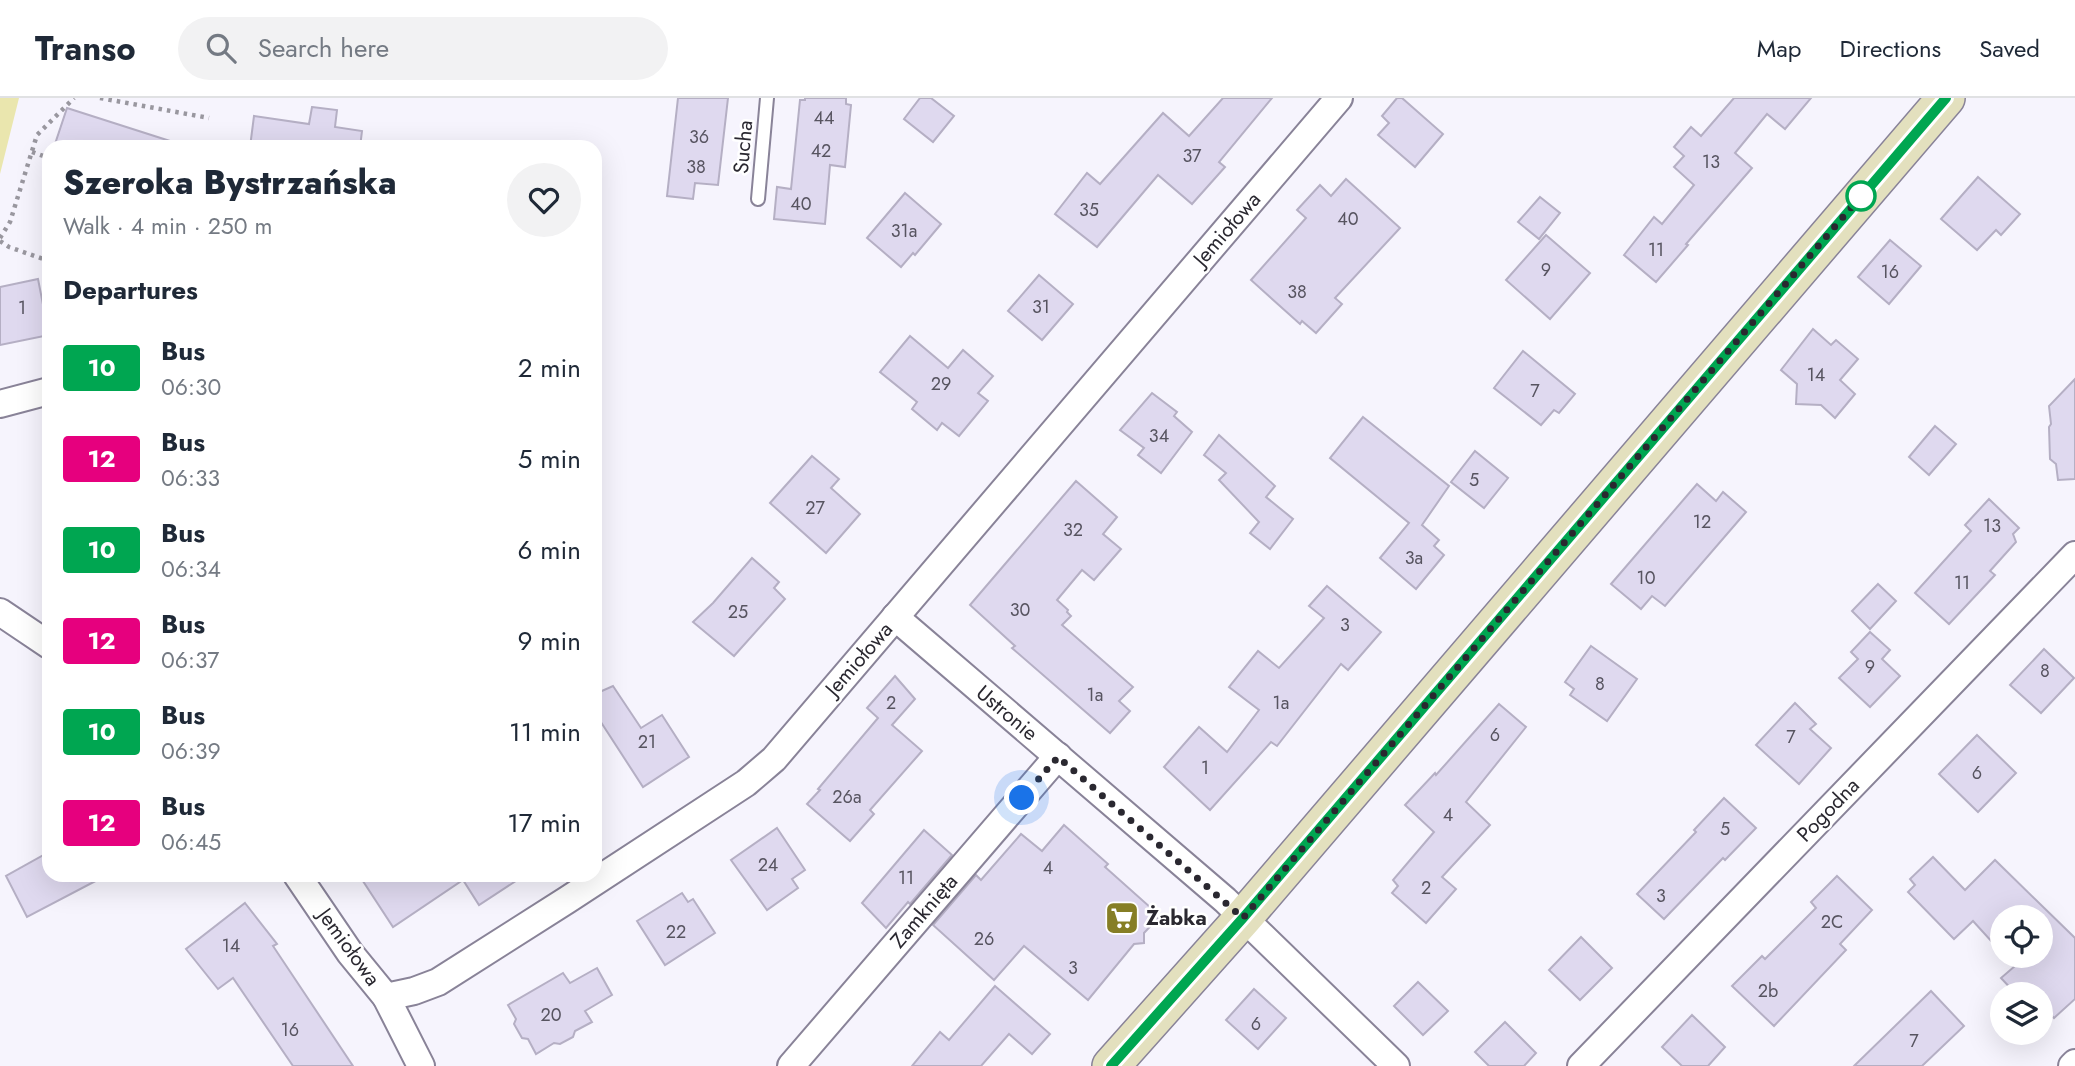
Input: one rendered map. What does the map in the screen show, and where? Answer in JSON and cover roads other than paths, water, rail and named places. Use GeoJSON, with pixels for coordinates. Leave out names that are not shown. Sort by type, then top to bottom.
{"type":"FeatureCollection","features":[{"type":"Feature","properties":{"kind":"street","name":"Jemiołowa"},"geometry":{"type":"LineString","coordinates":[[602,877],[746,783],[774,759],[1339,98]]}},
{"type":"Feature","properties":{"kind":"street"},"geometry":{"type":"LineString","coordinates":[[1111,1066],[1243,918],[1946,98]]}},
{"type":"Feature","properties":{"kind":"street"},"geometry":{"type":"LineString","coordinates":[[0,404],[42,393]]}},
{"type":"Feature","properties":{"kind":"street","name":"Pogodna"},"geometry":{"type":"LineString","coordinates":[[1581,1066],[2075,555]]}},
{"type":"Feature","properties":{"kind":"street"},"geometry":{"type":"LineString","coordinates":[[0,612],[42,640]]}},
{"type":"Feature","properties":{"kind":"street","name":"Ustronie"},"geometry":{"type":"LineString","coordinates":[[895,617],[1243,918],[1396,1066]]}},
{"type":"Feature","properties":{"kind":"street","name":"Zamknięta"},"geometry":{"type":"LineString","coordinates":[[791,1066],[1058,757]]}},
{"type":"Feature","properties":{"kind":"street","name":"Jemiołowa"},"geometry":{"type":"LineString","coordinates":[[303,882],[350,953],[386,997],[438,982],[595,882]]}},
{"type":"Feature","properties":{"kind":"street"},"geometry":{"type":"LineString","coordinates":[[386,997],[421,1066]]}},
{"type":"Feature","properties":{"kind":"lane","name":"Sucha"},"geometry":{"type":"LineString","coordinates":[[758,199],[767,98]]}},
{"type":"Feature","properties":{"kind":"place","name":"Żabka"},"geometry":{"type":"Point","coordinates":[1122,918]}}]}
